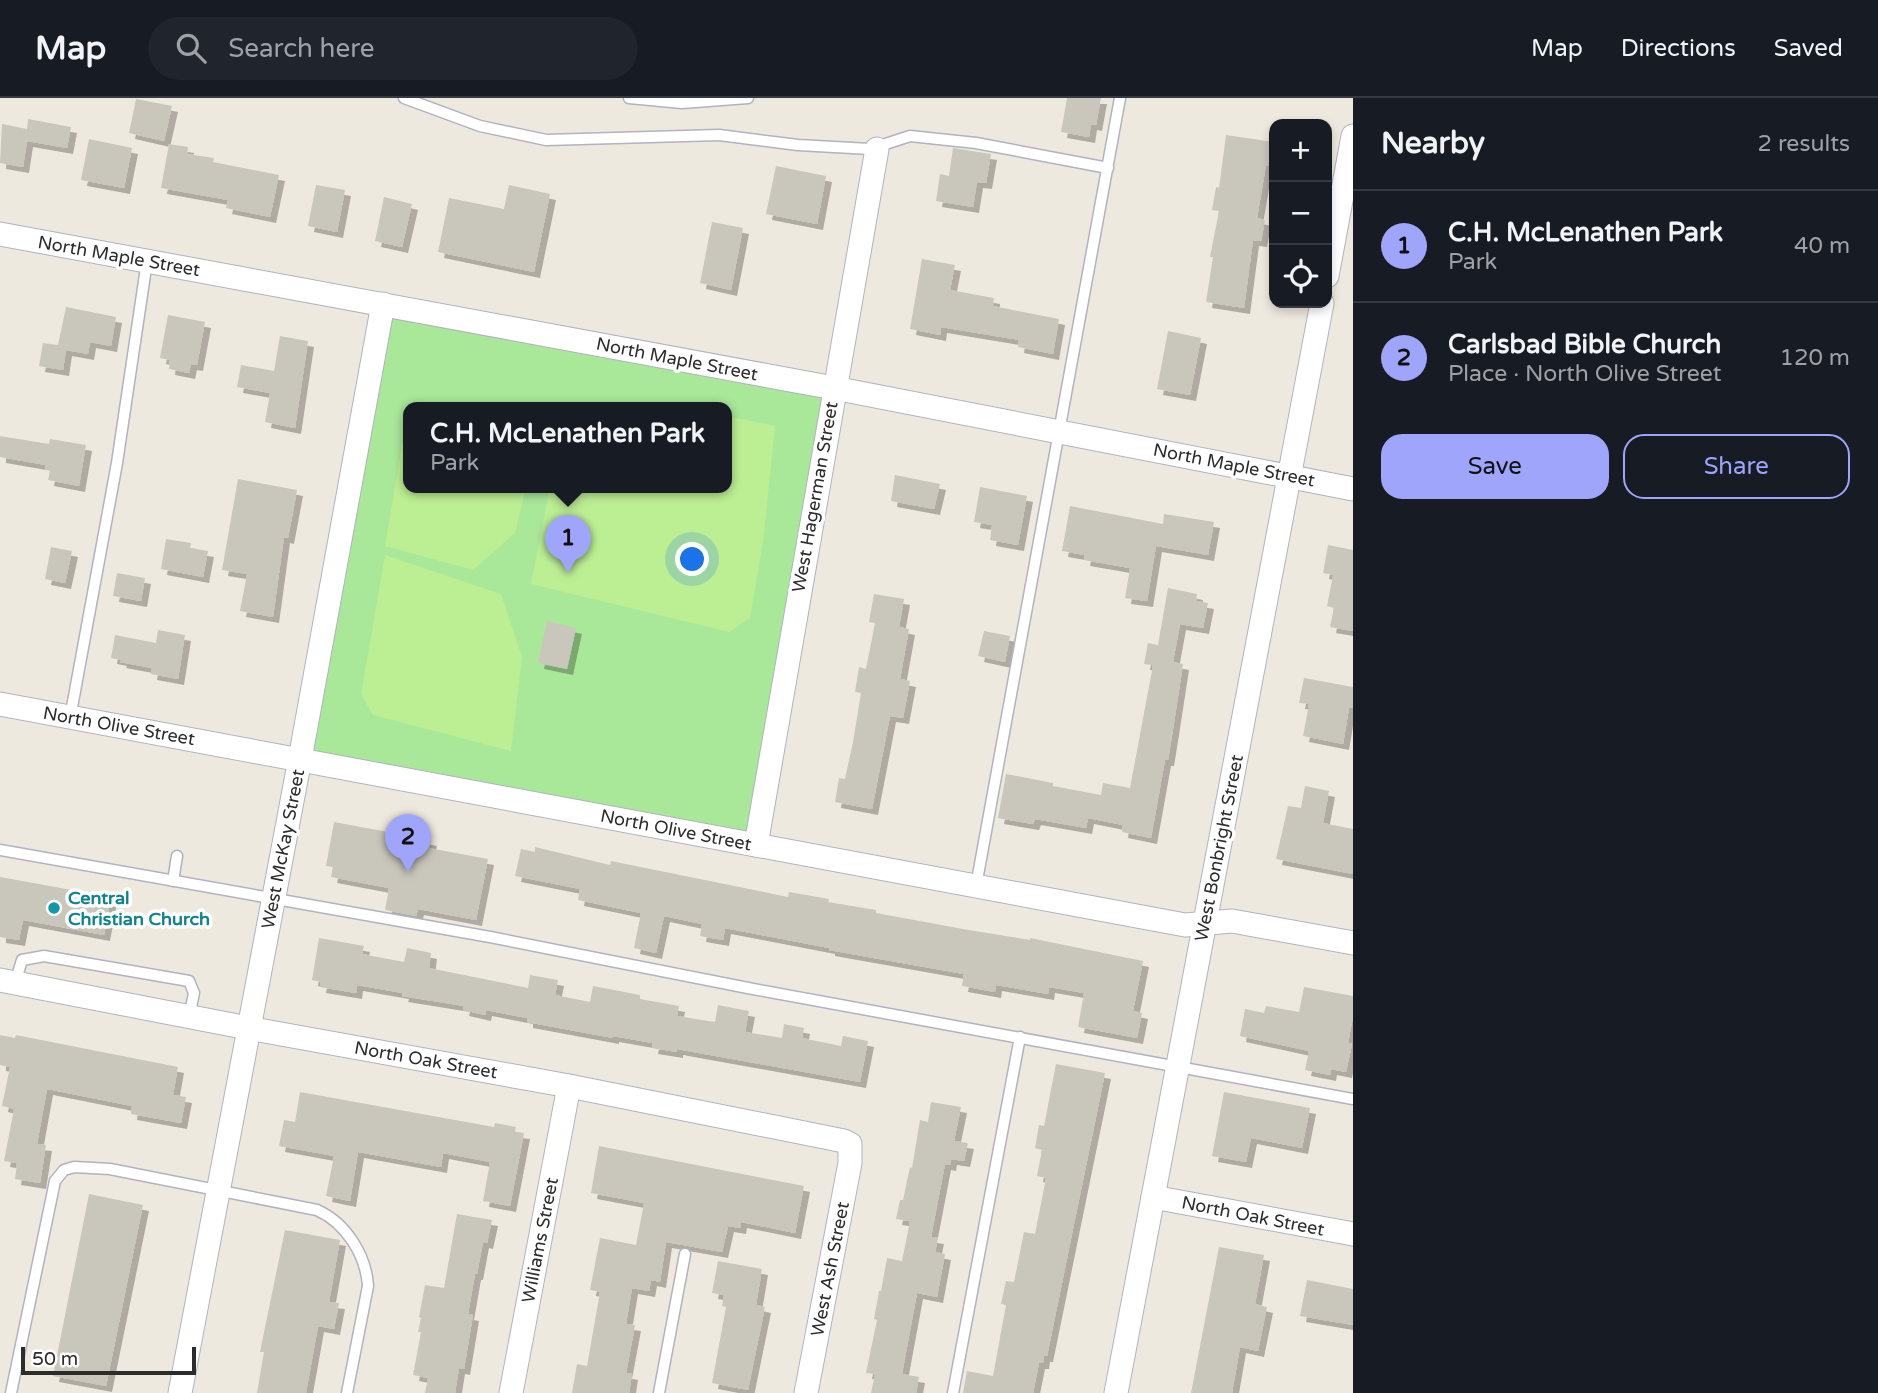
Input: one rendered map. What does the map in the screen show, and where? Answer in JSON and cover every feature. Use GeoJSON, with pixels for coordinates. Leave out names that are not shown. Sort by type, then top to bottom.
{"type":"FeatureCollection","features":[{"type":"Feature","properties":{"kind":"street"},"geometry":{"type":"LineString","coordinates":[[1332,249],[1353,136]]}},
{"type":"Feature","properties":{"kind":"street","name":"West Hagerman Street"},"geometry":{"type":"LineString","coordinates":[[756,845],[877,149]]}},
{"type":"Feature","properties":{"kind":"street","name":"North Maple Street"},"geometry":{"type":"LineString","coordinates":[[0,234],[834,388],[1353,489]]}},
{"type":"Feature","properties":{"kind":"street","name":"West McKay Street"},"geometry":{"type":"LineString","coordinates":[[180,1393],[383,304]]}},
{"type":"Feature","properties":{"kind":"street","name":"West Bonbright Street"},"geometry":{"type":"LineString","coordinates":[[1116,1393],[1321,308]]}},
{"type":"Feature","properties":{"kind":"street","name":"North Olive Street"},"geometry":{"type":"LineString","coordinates":[[0,704],[1185,925],[1232,921],[1353,943]]}},
{"type":"Feature","properties":{"kind":"street","name":"North Oak Street"},"geometry":{"type":"LineString","coordinates":[[8,982],[569,1086],[834,1137],[850,1144]]}},
{"type":"Feature","properties":{"kind":"street","name":"Williams Street"},"geometry":{"type":"LineString","coordinates":[[510,1393],[569,1086]]}},
{"type":"Feature","properties":{"kind":"street","name":"West Ash Street"},"geometry":{"type":"LineString","coordinates":[[806,1393],[850,1163],[850,1144]]}},
{"type":"Feature","properties":{"kind":"street","name":"North Oak Street"},"geometry":{"type":"LineString","coordinates":[[1153,1197],[1353,1234]]}},
{"type":"Feature","properties":{"kind":"lane"},"geometry":{"type":"LineString","coordinates":[[404,98],[480,126],[546,139],[719,135],[798,145],[877,149],[910,136],[976,143],[1108,168]]}},
{"type":"Feature","properties":{"kind":"lane"},"geometry":{"type":"LineString","coordinates":[[629,98],[682,103],[748,98]]}},
{"type":"Feature","properties":{"kind":"lane"},"geometry":{"type":"LineString","coordinates":[[976,886],[1120,98]]}},
{"type":"Feature","properties":{"kind":"lane"},"geometry":{"type":"LineString","coordinates":[[70,718],[117,463],[147,261]]}},
{"type":"Feature","properties":{"kind":"lane"},"geometry":{"type":"LineString","coordinates":[[0,850],[489,937],[753,989],[1353,1099]]}},
{"type":"Feature","properties":{"kind":"lane"},"geometry":{"type":"LineString","coordinates":[[173,881],[177,856]]}},
{"type":"Feature","properties":{"kind":"lane"},"geometry":{"type":"LineString","coordinates":[[8,982],[22,960],[44,956],[188,981],[194,993],[189,1017]]}},
{"type":"Feature","properties":{"kind":"lane"},"geometry":{"type":"LineString","coordinates":[[953,1393],[1020,1037]]}},
{"type":"Feature","properties":{"kind":"lane"},"geometry":{"type":"LineString","coordinates":[[12,1393],[55,1181],[64,1170],[74,1167],[110,1169],[317,1210],[331,1216],[359,1252],[366,1269],[368,1286],[347,1393]]}},
{"type":"Feature","properties":{"kind":"lane"},"geometry":{"type":"LineString","coordinates":[[659,1393],[685,1254]]}},
{"type":"Feature","properties":{"kind":"green space"},"geometry":{"type":"Polygon","coordinates":[[[383,304],[834,388],[756,845],[300,759],[383,304]]]}},
{"type":"Feature","properties":{"kind":"green space"},"geometry":{"type":"Polygon","coordinates":[[[732,417],[775,426],[763,542],[750,618],[729,632],[531,584],[549,493],[732,493],[732,417]]]}},
{"type":"Feature","properties":{"kind":"green space"},"geometry":{"type":"Polygon","coordinates":[[[403,439],[403,493],[525,493],[515,533],[473,570],[385,546],[403,439]]]}},
{"type":"Feature","properties":{"kind":"green space"},"geometry":{"type":"Polygon","coordinates":[[[385,555],[501,594],[522,657],[511,751],[373,715],[361,694],[385,555]]]}},
{"type":"Feature","properties":{"kind":"building"},"geometry":{"type":"Polygon","coordinates":[[[1067,98],[1101,98],[1096,125],[1091,124],[1089,137],[1061,132],[1067,98]]]}},
{"type":"Feature","properties":{"kind":"building"},"geometry":{"type":"Polygon","coordinates":[[[136,99],[172,106],[164,141],[129,133],[136,99]]]}},
{"type":"Feature","properties":{"kind":"building"},"geometry":{"type":"Polygon","coordinates":[[[28,119],[71,127],[67,148],[27,141],[23,167],[0,163],[2,124],[27,129],[28,119]]]}},
{"type":"Feature","properties":{"kind":"building"},"geometry":{"type":"Polygon","coordinates":[[[1226,135],[1269,141],[1269,165],[1266,165],[1257,218],[1265,220],[1261,241],[1253,240],[1244,308],[1206,302],[1213,257],[1210,257],[1219,211],[1212,210],[1216,187],[1219,188],[1226,135]]]}},
{"type":"Feature","properties":{"kind":"building"},"geometry":{"type":"Polygon","coordinates":[[[89,139],[132,148],[124,188],[81,180],[89,139]]]}},
{"type":"Feature","properties":{"kind":"building"},"geometry":{"type":"Polygon","coordinates":[[[169,144],[188,147],[187,154],[214,158],[213,162],[279,175],[270,217],[226,208],[228,200],[161,188],[169,144]]]}},
{"type":"Feature","properties":{"kind":"building"},"geometry":{"type":"Polygon","coordinates":[[[953,148],[991,154],[986,183],[977,182],[973,207],[936,201],[940,174],[949,176],[953,148]]]}},
{"type":"Feature","properties":{"kind":"building"},"geometry":{"type":"Polygon","coordinates":[[[776,166],[826,176],[817,224],[766,214],[776,166]]]}},
{"type":"Feature","properties":{"kind":"building"},"geometry":{"type":"Polygon","coordinates":[[[316,185],[345,190],[337,232],[308,226],[316,185]]]}},
{"type":"Feature","properties":{"kind":"building"},"geometry":{"type":"Polygon","coordinates":[[[509,185],[550,194],[534,272],[438,252],[449,198],[504,209],[509,185]]]}},
{"type":"Feature","properties":{"kind":"building"},"geometry":{"type":"Polygon","coordinates":[[[384,197],[412,204],[402,247],[375,241],[384,197]]]}},
{"type":"Feature","properties":{"kind":"building"},"geometry":{"type":"Polygon","coordinates":[[[712,222],[743,228],[731,290],[700,283],[712,222]]]}},
{"type":"Feature","properties":{"kind":"building"},"geometry":{"type":"Polygon","coordinates":[[[922,259],[955,265],[950,290],[994,298],[993,306],[1059,319],[1053,354],[1018,347],[1019,340],[941,327],[940,335],[910,329],[922,259]]]}},
{"type":"Feature","properties":{"kind":"building"},"geometry":{"type":"Polygon","coordinates":[[[66,307],[116,317],[111,346],[90,342],[88,354],[66,350],[63,370],[39,366],[43,343],[58,345],[66,307]]]}},
{"type":"Feature","properties":{"kind":"building"},"geometry":{"type":"Polygon","coordinates":[[[168,315],[205,322],[197,365],[191,364],[189,373],[169,369],[170,360],[160,358],[168,315]]]}},
{"type":"Feature","properties":{"kind":"building"},"geometry":{"type":"Polygon","coordinates":[[[1168,331],[1201,338],[1190,395],[1157,389],[1168,331]]]}},
{"type":"Feature","properties":{"kind":"building"},"geometry":{"type":"Polygon","coordinates":[[[280,336],[308,341],[295,428],[265,422],[270,393],[237,387],[241,365],[274,371],[280,336]]]}},
{"type":"Feature","properties":{"kind":"building"},"geometry":{"type":"Polygon","coordinates":[[[0,436],[49,444],[50,439],[86,445],[79,486],[48,480],[50,470],[45,470],[46,465],[0,457],[0,436]]]}},
{"type":"Feature","properties":{"kind":"building"},"geometry":{"type":"Polygon","coordinates":[[[895,475],[940,484],[934,509],[891,501],[895,475]]]}},
{"type":"Feature","properties":{"kind":"building"},"geometry":{"type":"Polygon","coordinates":[[[238,479],[297,490],[288,538],[284,537],[273,617],[240,611],[247,574],[222,570],[238,479]]]}},
{"type":"Feature","properties":{"kind":"building"},"geometry":{"type":"Polygon","coordinates":[[[980,487],[1027,496],[1018,545],[990,540],[992,525],[974,522],[980,487]]]}},
{"type":"Feature","properties":{"kind":"building"},"geometry":{"type":"Polygon","coordinates":[[[1070,506],[1163,524],[1164,514],[1214,522],[1208,555],[1156,546],[1147,601],[1125,598],[1130,568],[1084,560],[1085,555],[1062,551],[1070,506]]]}},
{"type":"Feature","properties":{"kind":"building"},"geometry":{"type":"Polygon","coordinates":[[[166,539],[191,543],[190,548],[208,551],[203,577],[161,569],[166,539]]]}},
{"type":"Feature","properties":{"kind":"building"},"geometry":{"type":"Polygon","coordinates":[[[1328,545],[1353,550],[1353,631],[1330,627],[1334,608],[1327,606],[1333,575],[1323,573],[1328,545]]]}},
{"type":"Feature","properties":{"kind":"building"},"geometry":{"type":"Polygon","coordinates":[[[51,547],[72,551],[65,583],[45,579],[51,547]]]}},
{"type":"Feature","properties":{"kind":"building"},"geometry":{"type":"Polygon","coordinates":[[[117,573],[145,578],[141,601],[113,596],[117,573]]]}},
{"type":"Feature","properties":{"kind":"building"},"geometry":{"type":"Polygon","coordinates":[[[1168,588],[1197,594],[1196,601],[1208,603],[1203,628],[1180,624],[1173,662],[1183,664],[1168,760],[1165,760],[1151,838],[1122,832],[1123,825],[1088,818],[1086,828],[1035,819],[1033,824],[998,818],[1006,774],[1101,795],[1103,783],[1130,788],[1153,665],[1144,664],[1148,643],[1158,645],[1168,588]]]}},
{"type":"Feature","properties":{"kind":"building"},"geometry":{"type":"Polygon","coordinates":[[[874,594],[904,599],[899,627],[909,629],[900,679],[910,681],[903,718],[890,716],[872,809],[835,802],[839,778],[845,779],[853,742],[861,693],[855,692],[859,667],[866,669],[875,623],[869,622],[874,594]]]}},
{"type":"Feature","properties":{"kind":"building"},"geometry":{"type":"Polygon","coordinates":[[[547,621],[576,628],[567,669],[538,663],[547,621]]]}},
{"type":"Feature","properties":{"kind":"building"},"geometry":{"type":"Polygon","coordinates":[[[158,630],[185,635],[178,679],[151,674],[152,668],[111,658],[115,635],[156,643],[158,630]]]}},
{"type":"Feature","properties":{"kind":"building"},"geometry":{"type":"Polygon","coordinates":[[[984,631],[1010,636],[1005,662],[978,656],[984,631]]]}},
{"type":"Feature","properties":{"kind":"building"},"geometry":{"type":"Polygon","coordinates":[[[1304,678],[1353,687],[1353,708],[1349,708],[1343,744],[1303,736],[1309,704],[1299,703],[1304,678]]]}},
{"type":"Feature","properties":{"kind":"building"},"geometry":{"type":"Polygon","coordinates":[[[1305,786],[1329,791],[1323,823],[1353,829],[1353,874],[1276,859],[1288,806],[1301,808],[1305,786]]]}},
{"type":"Feature","properties":{"kind":"building"},"geometry":{"type":"Polygon","coordinates":[[[334,822],[431,840],[429,848],[488,859],[476,920],[418,909],[416,916],[385,910],[389,888],[331,877],[333,867],[326,866],[334,822]]]}},
{"type":"Feature","properties":{"kind":"building"},"geometry":{"type":"Polygon","coordinates":[[[535,847],[610,865],[611,861],[788,897],[789,892],[829,899],[828,902],[876,910],[876,913],[1030,938],[1143,961],[1133,1011],[1142,1013],[1137,1038],[1078,1027],[1084,993],[1049,987],[1048,994],[996,985],[995,992],[962,986],[964,974],[725,928],[723,940],[700,936],[702,924],[664,916],[656,953],[634,948],[641,913],[578,900],[580,889],[515,876],[521,849],[535,852],[535,847]]]}},
{"type":"Feature","properties":{"kind":"building","name":"Central Christian Church"},"geometry":{"type":"Polygon","coordinates":[[[0,877],[111,897],[104,935],[23,920],[19,940],[0,937],[0,877]]]}},
{"type":"Feature","properties":{"kind":"building"},"geometry":{"type":"Polygon","coordinates":[[[319,938],[364,946],[362,954],[404,962],[407,948],[431,953],[429,968],[528,988],[530,975],[558,980],[555,995],[590,1002],[593,986],[679,1006],[677,1016],[715,1022],[718,1005],[749,1011],[745,1032],[782,1038],[784,1024],[804,1028],[802,1038],[841,1046],[843,1036],[868,1041],[860,1082],[677,1049],[677,1052],[652,1048],[653,1043],[527,1022],[527,1018],[486,1010],[485,1015],[463,1010],[464,1006],[402,996],[403,993],[357,985],[356,993],[320,987],[321,982],[312,980],[319,938]]]}},
{"type":"Feature","properties":{"kind":"building"},"geometry":{"type":"Polygon","coordinates":[[[1304,987],[1353,996],[1353,1017],[1348,1043],[1352,1044],[1346,1072],[1331,1069],[1330,1075],[1305,1070],[1309,1051],[1240,1036],[1245,1009],[1264,1013],[1266,1006],[1299,1012],[1304,987]]]}},
{"type":"Feature","properties":{"kind":"building"},"geometry":{"type":"Polygon","coordinates":[[[0,1035],[15,1038],[16,1035],[178,1067],[173,1095],[186,1097],[181,1123],[131,1114],[132,1106],[47,1089],[37,1144],[46,1145],[40,1183],[15,1179],[17,1163],[4,1161],[14,1109],[2,1106],[10,1067],[0,1065],[0,1035]]]}},
{"type":"Feature","properties":{"kind":"building"},"geometry":{"type":"Polygon","coordinates":[[[1056,1064],[1105,1073],[1047,1356],[1044,1356],[1043,1363],[1039,1363],[1033,1393],[963,1393],[967,1371],[993,1376],[1006,1305],[1001,1304],[1006,1281],[1014,1282],[1024,1232],[1035,1234],[1046,1178],[1037,1176],[1042,1150],[1035,1148],[1039,1125],[1044,1126],[1056,1064]]]}},
{"type":"Feature","properties":{"kind":"building"},"geometry":{"type":"Polygon","coordinates":[[[300,1092],[494,1127],[495,1123],[516,1127],[515,1132],[524,1133],[510,1206],[483,1201],[490,1162],[443,1153],[441,1167],[358,1152],[350,1201],[326,1196],[334,1156],[279,1146],[284,1120],[295,1122],[300,1092]]]}},
{"type":"Feature","properties":{"kind":"building"},"geometry":{"type":"Polygon","coordinates":[[[1224,1092],[1310,1108],[1302,1148],[1251,1138],[1246,1162],[1212,1156],[1224,1092]]]}},
{"type":"Feature","properties":{"kind":"building"},"geometry":{"type":"Polygon","coordinates":[[[931,1102],[961,1107],[954,1141],[968,1143],[964,1161],[951,1159],[950,1165],[945,1164],[931,1237],[938,1238],[935,1252],[945,1254],[937,1297],[917,1293],[902,1374],[919,1377],[916,1393],[871,1393],[875,1374],[866,1373],[877,1320],[874,1319],[879,1291],[887,1258],[902,1261],[910,1221],[896,1219],[910,1167],[912,1168],[920,1120],[928,1122],[931,1102]]]}},
{"type":"Feature","properties":{"kind":"building"},"geometry":{"type":"Polygon","coordinates":[[[599,1146],[804,1186],[795,1233],[741,1222],[740,1228],[728,1226],[722,1252],[666,1242],[660,1282],[651,1280],[649,1291],[632,1288],[626,1324],[635,1325],[626,1373],[632,1374],[629,1393],[572,1393],[577,1364],[587,1366],[600,1292],[590,1290],[600,1238],[636,1245],[644,1203],[591,1193],[599,1146]]]}},
{"type":"Feature","properties":{"kind":"building"},"geometry":{"type":"Polygon","coordinates":[[[89,1194],[143,1205],[106,1386],[53,1376],[89,1194]]]}},
{"type":"Feature","properties":{"kind":"building"},"geometry":{"type":"Polygon","coordinates":[[[457,1214],[492,1220],[487,1243],[483,1242],[475,1274],[468,1314],[473,1315],[464,1369],[459,1368],[455,1393],[425,1393],[428,1378],[413,1375],[421,1332],[418,1332],[419,1317],[425,1285],[444,1288],[457,1214]]]}},
{"type":"Feature","properties":{"kind":"building"},"geometry":{"type":"Polygon","coordinates":[[[285,1230],[340,1240],[329,1302],[339,1303],[334,1329],[318,1326],[306,1393],[257,1393],[264,1352],[260,1352],[285,1230]]]}},
{"type":"Feature","properties":{"kind":"building"},"geometry":{"type":"Polygon","coordinates":[[[1219,1247],[1264,1255],[1255,1304],[1267,1307],[1258,1351],[1240,1347],[1232,1393],[1191,1393],[1219,1247]]]}},
{"type":"Feature","properties":{"kind":"building"},"geometry":{"type":"Polygon","coordinates":[[[718,1261],[762,1269],[756,1305],[765,1307],[748,1390],[712,1383],[726,1307],[722,1306],[724,1295],[712,1293],[718,1261]]]}},
{"type":"Feature","properties":{"kind":"building"},"geometry":{"type":"Polygon","coordinates":[[[1307,1280],[1353,1289],[1353,1325],[1300,1316],[1307,1280]]]}},
{"type":"Feature","properties":{"kind":"place","name":"C.H. McLenathen Park"},"geometry":{"type":"Point","coordinates":[568,573]}},
{"type":"Feature","properties":{"kind":"place","name":"Carlsbad Bible Church"},"geometry":{"type":"Point","coordinates":[408,872]}},
{"type":"Feature","properties":{"kind":"place","name":"Central Christian Church"},"geometry":{"type":"Point","coordinates":[54,908]}}]}
